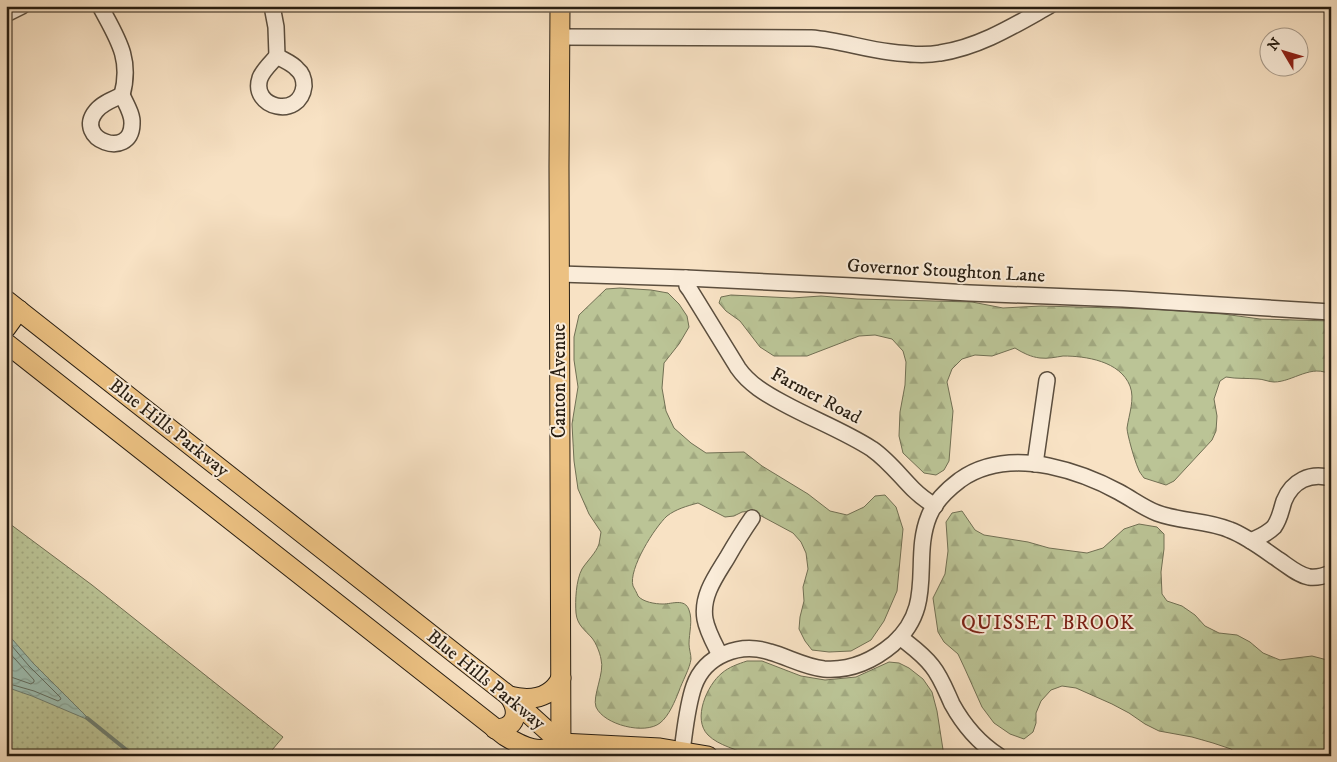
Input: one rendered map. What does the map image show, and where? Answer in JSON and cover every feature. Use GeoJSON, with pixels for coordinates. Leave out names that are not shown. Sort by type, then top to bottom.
{"type":"FeatureCollection","features":[{"type":"Feature","properties":{"kind":"main road","name":"Canton Avenue"},"geometry":{"type":"LineString","coordinates":[[560,6],[561,749]]}},
{"type":"Feature","properties":{"kind":"main road"},"geometry":{"type":"LineString","coordinates":[[6,328],[13,305]]}},
{"type":"Feature","properties":{"kind":"main road","name":"Blue Hills Parkway"},"geometry":{"type":"LineString","coordinates":[[13,305],[508,696],[539,722],[561,749]]}},
{"type":"Feature","properties":{"kind":"main road","name":"Blue Hills Parkway"},"geometry":{"type":"LineString","coordinates":[[6,343],[495,729],[526,747],[536,750],[561,749]]}},
{"type":"Feature","properties":{"kind":"main road"},"geometry":{"type":"LineString","coordinates":[[508,696],[528,699],[541,697],[553,689],[561,678]]}},
{"type":"Feature","properties":{"kind":"main road"},"geometry":{"type":"LineString","coordinates":[[495,729],[509,725],[515,717],[515,706],[508,696]]}},
{"type":"Feature","properties":{"kind":"main road"},"geometry":{"type":"LineString","coordinates":[[561,749],[637,746],[708,756]]}},
{"type":"Feature","properties":{"kind":"street"},"geometry":{"type":"LineString","coordinates":[[6,14],[22,6]]}},
{"type":"Feature","properties":{"kind":"street"},"geometry":{"type":"LineString","coordinates":[[100,6],[124,56],[126,81],[122,95]]}},
{"type":"Feature","properties":{"kind":"street"},"geometry":{"type":"LineString","coordinates":[[272,6],[276,27],[277,56]]}},
{"type":"Feature","properties":{"kind":"street"},"geometry":{"type":"LineString","coordinates":[[560,37],[811,38],[889,52],[927,54],[954,50],[983,41],[1050,6]]}},
{"type":"Feature","properties":{"kind":"street","name":"Governor Stoughton Lane"},"geometry":{"type":"LineString","coordinates":[[559,274],[686,278],[1143,300],[1331,312]]}},
{"type":"Feature","properties":{"kind":"street","name":"Farmer Road"},"geometry":{"type":"LineString","coordinates":[[686,278],[687,286],[746,379],[795,410],[855,439],[872,450],[888,462],[918,494],[935,506]]}},
{"type":"Feature","properties":{"kind":"street"},"geometry":{"type":"LineString","coordinates":[[1036,464],[1047,380]]}},
{"type":"Feature","properties":{"kind":"street"},"geometry":{"type":"LineString","coordinates":[[682,751],[694,685],[707,664],[720,655],[737,650],[755,649],[771,652],[816,668],[841,668],[867,661],[885,650],[900,637],[911,620],[919,600],[924,533],[930,514],[940,498],[954,485],[971,473],[998,464],[1036,464],[1084,476],[1158,514],[1215,524],[1233,531],[1293,570],[1306,576],[1318,577],[1331,574]]}},
{"type":"Feature","properties":{"kind":"street"},"geometry":{"type":"LineString","coordinates":[[1251,541],[1263,536],[1277,522],[1288,493],[1298,482],[1317,476],[1331,478]]}},
{"type":"Feature","properties":{"kind":"street"},"geometry":{"type":"LineString","coordinates":[[720,655],[706,625],[704,611],[706,596],[713,581],[752,518]]}},
{"type":"Feature","properties":{"kind":"street"},"geometry":{"type":"LineString","coordinates":[[900,637],[921,654],[933,667],[956,711],[966,725],[985,745],[999,756]]}},
{"type":"Feature","properties":{"kind":"green space"},"geometry":{"type":"Polygon","coordinates":[[[620,288],[668,293],[687,316],[689,327],[664,363],[662,388],[666,411],[674,428],[691,443],[706,453],[744,452],[762,466],[808,494],[830,511],[847,515],[864,507],[875,496],[885,495],[896,507],[903,529],[897,591],[884,621],[871,640],[851,651],[829,652],[812,650],[799,629],[804,601],[803,587],[808,569],[806,553],[801,542],[793,533],[752,511],[725,517],[698,503],[667,516],[656,529],[638,559],[633,586],[638,596],[646,601],[660,604],[678,602],[687,606],[691,618],[689,644],[691,659],[688,671],[669,712],[660,723],[645,728],[635,728],[616,723],[607,719],[596,707],[595,702],[602,665],[601,659],[598,648],[578,621],[576,608],[578,579],[582,569],[598,547],[601,532],[589,514],[578,489],[574,461],[572,424],[578,387],[574,360],[574,337],[579,315],[606,289],[620,288]]]}},
{"type":"Feature","properties":{"kind":"green space"},"geometry":{"type":"Polygon","coordinates":[[[731,295],[792,298],[821,296],[857,299],[972,302],[1003,308],[1041,306],[1152,309],[1223,314],[1260,319],[1331,321],[1331,375],[1317,371],[1274,382],[1260,379],[1226,377],[1220,381],[1214,399],[1217,416],[1216,431],[1212,440],[1174,481],[1166,485],[1144,478],[1138,469],[1127,428],[1132,401],[1131,391],[1130,386],[1119,371],[1092,359],[1063,356],[1049,358],[1033,357],[1015,348],[992,356],[975,355],[962,359],[952,369],[947,382],[953,411],[949,461],[944,470],[936,475],[924,473],[903,453],[899,436],[906,362],[903,351],[892,339],[875,335],[859,336],[807,356],[774,356],[760,347],[740,321],[726,311],[719,303],[721,297],[731,295]]]}},
{"type":"Feature","properties":{"kind":"green space"},"geometry":{"type":"Polygon","coordinates":[[[962,511],[975,530],[984,535],[1028,542],[1049,548],[1087,553],[1103,548],[1124,529],[1139,524],[1157,527],[1164,534],[1161,572],[1162,594],[1167,601],[1182,606],[1195,615],[1205,626],[1219,633],[1237,635],[1250,642],[1263,653],[1280,660],[1312,656],[1331,661],[1331,756],[1240,756],[1231,749],[1213,743],[1159,731],[1112,704],[1076,688],[1062,686],[1051,690],[1041,701],[1036,713],[1036,723],[1033,732],[1024,739],[1010,734],[994,723],[982,707],[958,654],[944,642],[938,632],[933,598],[945,574],[948,551],[946,522],[952,513],[962,511]]]}},
{"type":"Feature","properties":{"kind":"green space"},"geometry":{"type":"Polygon","coordinates":[[[6,521],[92,585],[283,737],[267,756],[6,756],[6,521]]]}},
{"type":"Feature","properties":{"kind":"green space"},"geometry":{"type":"Polygon","coordinates":[[[747,661],[762,661],[801,676],[825,680],[856,677],[889,662],[899,663],[923,679],[932,692],[944,756],[750,756],[723,745],[712,739],[703,728],[701,712],[703,702],[716,678],[731,667],[747,661]]]}},
{"type":"Feature","properties":{"kind":"water"},"geometry":{"type":"Polygon","coordinates":[[[6,632],[33,663],[91,721],[6,687],[6,632]]]}},
{"type":"Feature","properties":{"kind":"waterway"},"geometry":{"type":"LineString","coordinates":[[87,718],[134,756]]}},
{"type":"Feature","properties":{"kind":"district","name":"QUISSET BROOK"},"geometry":{"type":"Point","coordinates":[1048,623]}}]}
